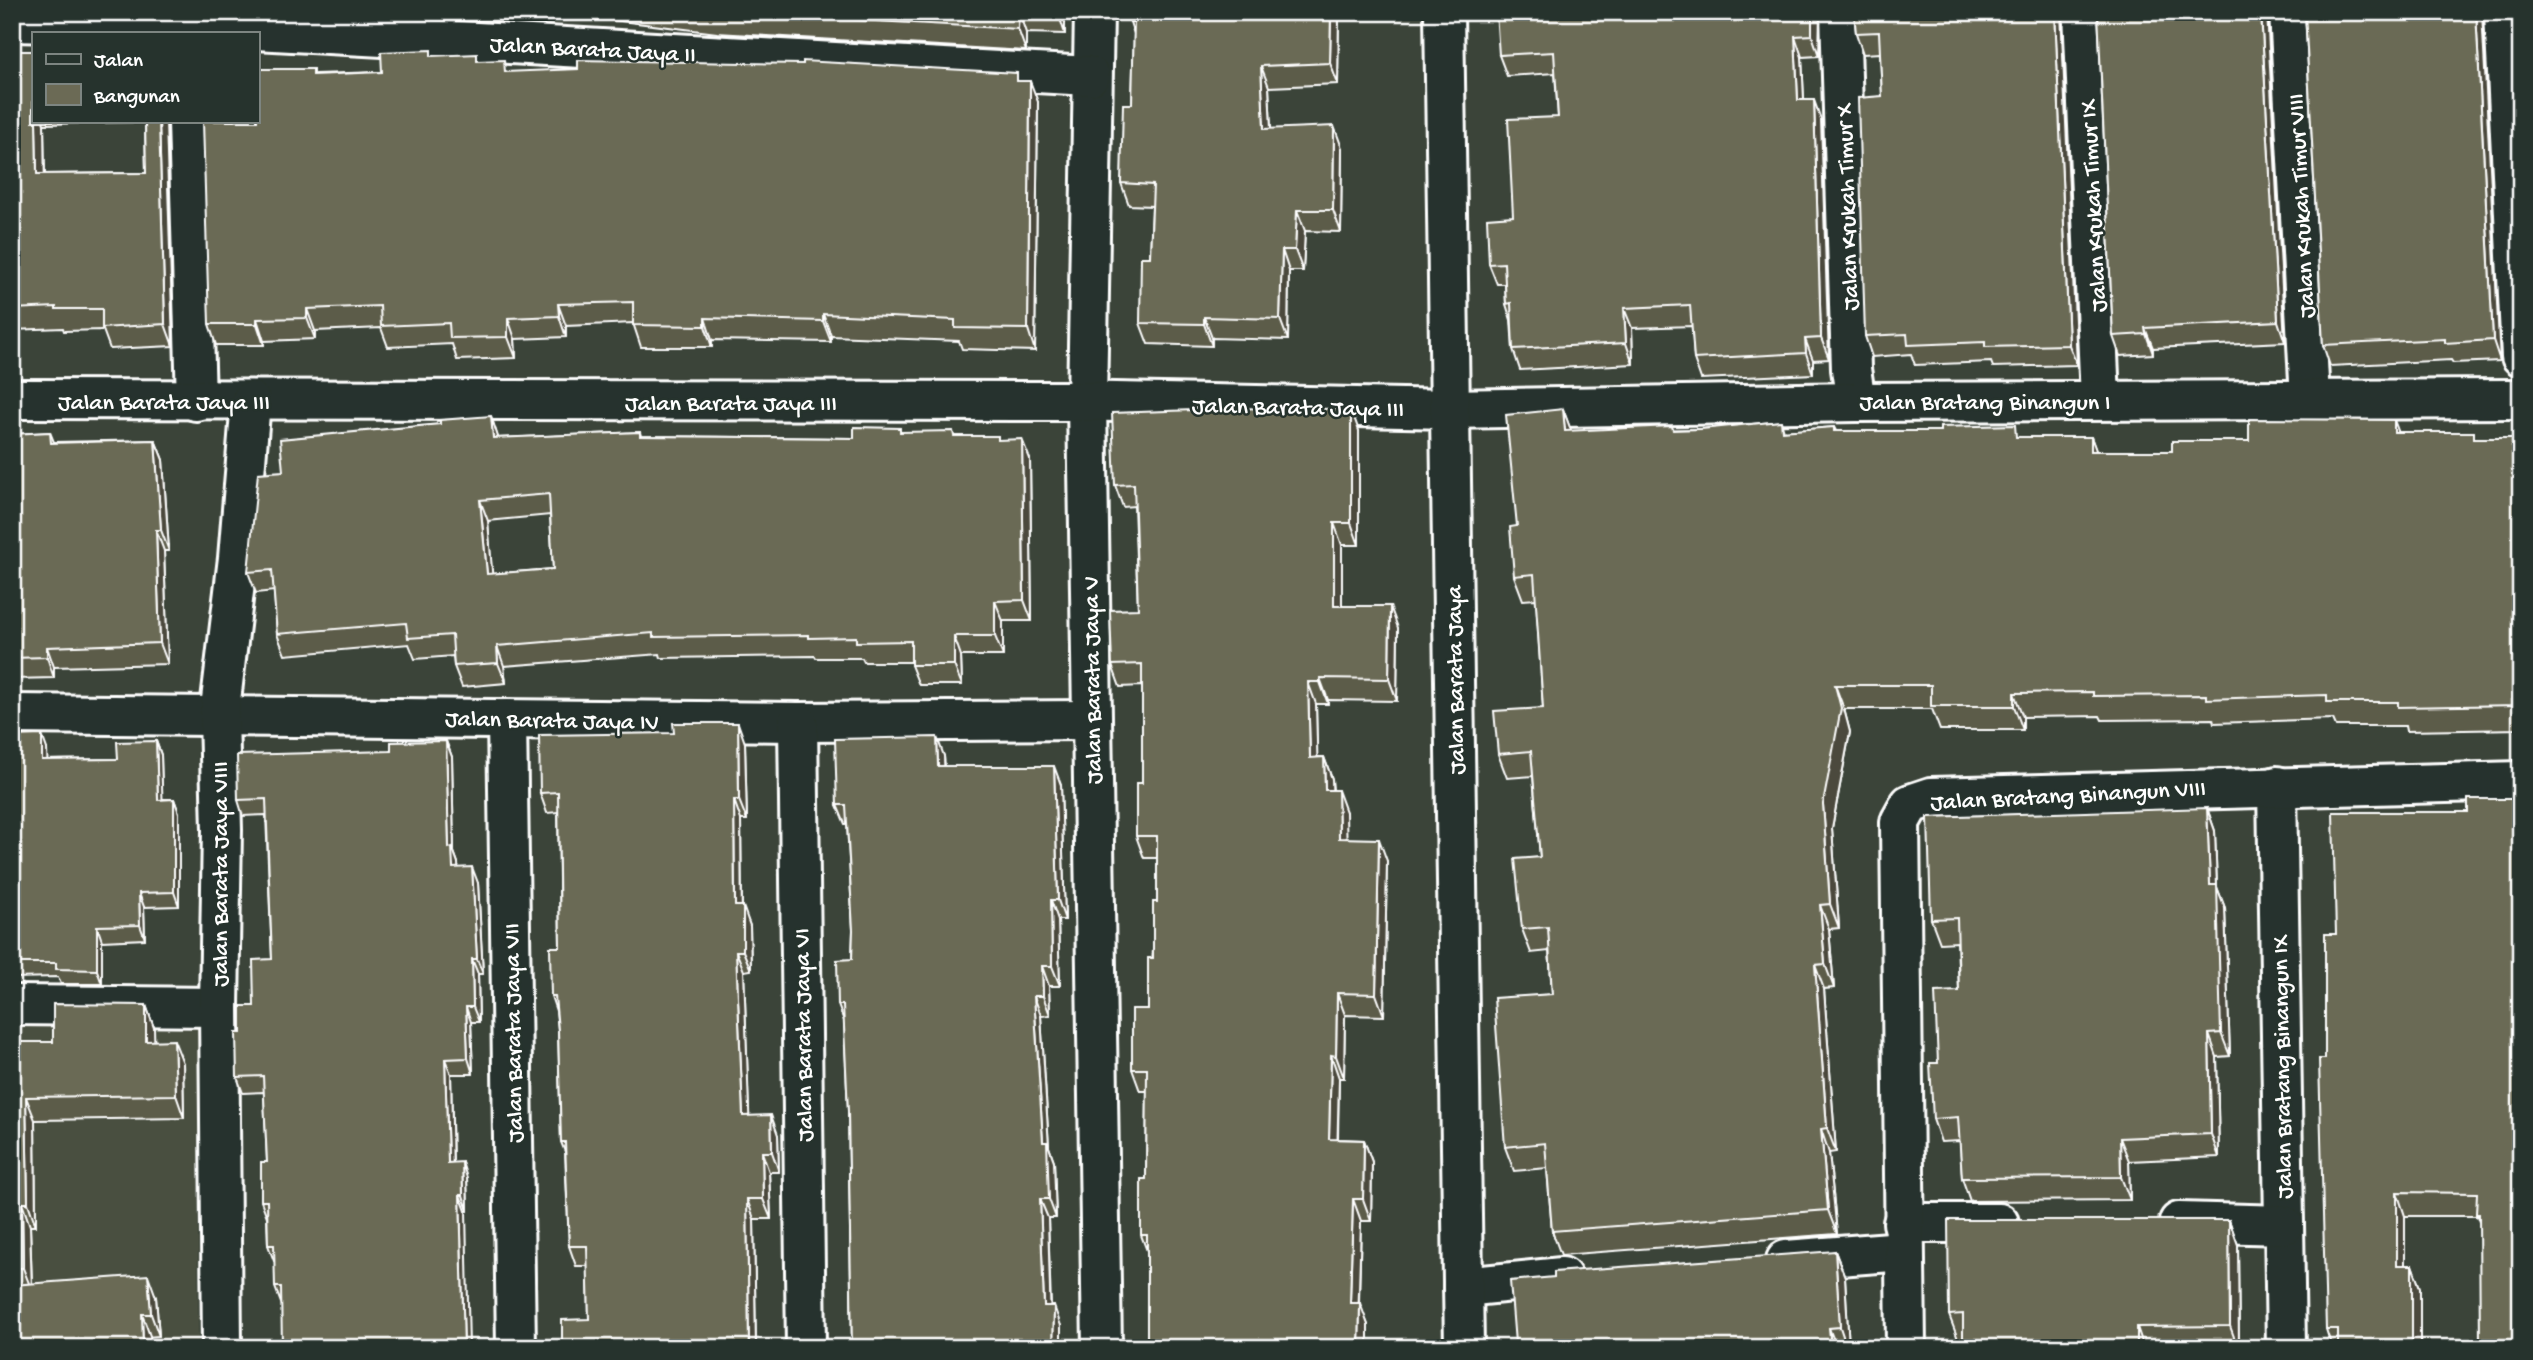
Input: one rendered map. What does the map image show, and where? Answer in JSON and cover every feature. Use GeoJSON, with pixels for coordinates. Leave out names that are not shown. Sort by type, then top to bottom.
{"type":"FeatureCollection","features":[{"type":"Feature","properties":{"kind":"street","name":"Jalan Barata Jaya V"},"geometry":{"type":"LineString","coordinates":[[1094,12],[1090,76],[1087,402],[1102,1348]]}},
{"type":"Feature","properties":{"kind":"street","name":"Jalan Barata Jaya"},"geometry":{"type":"LineString","coordinates":[[1444,12],[1464,1348]]}},
{"type":"Feature","properties":{"kind":"street","name":"Jalan Krukah Timur X"},"geometry":{"type":"LineString","coordinates":[[1840,12],[1850,369],[1856,402]]}},
{"type":"Feature","properties":{"kind":"street","name":"Jalan Krukah Timur IX"},"geometry":{"type":"LineString","coordinates":[[2083,12],[2100,399]]}},
{"type":"Feature","properties":{"kind":"street","name":"Jalan Krukah Timur VIII"},"geometry":{"type":"LineString","coordinates":[[2288,12],[2310,399]]}},
{"type":"Feature","properties":{"kind":"street"},"geometry":{"type":"LineString","coordinates":[[2504,12],[2521,356]]}},
{"type":"Feature","properties":{"kind":"street","name":"Jalan Barata Jaya II"},"geometry":{"type":"LineString","coordinates":[[12,22],[243,32]]}},
{"type":"Feature","properties":{"kind":"street","name":"Jalan Barata Jaya II"},"geometry":{"type":"LineString","coordinates":[[259,33],[1090,76]]}},
{"type":"Feature","properties":{"kind":"street"},"geometry":{"type":"LineString","coordinates":[[188,122],[196,401]]}},
{"type":"Feature","properties":{"kind":"street","name":"Jalan Barata Jaya III"},"geometry":{"type":"LineString","coordinates":[[12,399],[1087,402],[1450,409]]}},
{"type":"Feature","properties":{"kind":"street","name":"Jalan Bratang Binangun I"},"geometry":{"type":"LineString","coordinates":[[1450,409],[2100,399],[2521,399]]}},
{"type":"Feature","properties":{"kind":"street","name":"Jalan Barata Jaya VIII"},"geometry":{"type":"LineString","coordinates":[[222,1348],[219,1007],[222,817],[219,717],[238,558],[251,401]]}},
{"type":"Feature","properties":{"kind":"street","name":"Jalan Barata Jaya IV"},"geometry":{"type":"LineString","coordinates":[[12,714],[798,722],[1092,720]]}},
{"type":"Feature","properties":{"kind":"street","name":"Jalan Barata Jaya VII"},"geometry":{"type":"LineString","coordinates":[[507,719],[516,1348]]}},
{"type":"Feature","properties":{"kind":"street","name":"Jalan Barata Jaya VI"},"geometry":{"type":"LineString","coordinates":[[798,722],[806,1348]]}},
{"type":"Feature","properties":{"kind":"street","name":"Jalan Bratang Binangun VIII"},"geometry":{"type":"LineString","coordinates":[[1906,1348],[1900,822],[1910,804],[1931,797],[2521,781]]}},
{"type":"Feature","properties":{"kind":"street","name":"Jalan Bratang Binangun IX"},"geometry":{"type":"LineString","coordinates":[[2277,786],[2286,1348]]}},
{"type":"Feature","properties":{"kind":"street"},"geometry":{"type":"LineString","coordinates":[[12,1005],[219,1007]]}},
{"type":"Feature","properties":{"kind":"street"},"geometry":{"type":"LineString","coordinates":[[2140,1222],[2284,1225]]}},
{"type":"Feature","properties":{"kind":"street"},"geometry":{"type":"LineString","coordinates":[[1751,1263],[1904,1237],[2028,1223]]}},
{"type":"Feature","properties":{"kind":"street"},"geometry":{"type":"LineString","coordinates":[[1463,1287],[1598,1274]]}},
{"type":"Feature","properties":{"kind":"shaded area"},"geometry":{"type":"Polygon","coordinates":[[[12,1019],[198,1020],[198,1348],[12,1348],[12,1019]]]}},
{"type":"Feature","properties":{"kind":"building"},"geometry":{"type":"Polygon","coordinates":[[[714,12],[1018,12],[1018,29],[714,12]]]}},
{"type":"Feature","properties":{"kind":"building"},"geometry":{"type":"Polygon","coordinates":[[[1130,12],[1331,12],[1330,63],[1261,66],[1264,129],[1334,126],[1333,210],[1297,210],[1295,250],[1282,250],[1280,319],[1204,317],[1204,324],[1140,323],[1141,257],[1150,257],[1153,185],[1121,183],[1123,104],[1132,104],[1134,22],[1130,22],[1130,12]]]}},
{"type":"Feature","properties":{"kind":"building"},"geometry":{"type":"Polygon","coordinates":[[[1496,12],[1812,12],[1812,35],[1795,36],[1798,100],[1814,100],[1821,338],[1805,339],[1806,353],[1694,359],[1690,305],[1624,308],[1626,343],[1513,349],[1511,303],[1506,304],[1504,263],[1489,264],[1487,218],[1513,216],[1508,119],[1558,117],[1554,52],[1499,55],[1496,12]]]}},
{"type":"Feature","properties":{"kind":"building"},"geometry":{"type":"Polygon","coordinates":[[[1854,12],[2055,12],[2069,345],[1985,347],[1985,342],[1908,345],[1907,334],[1865,336],[1858,98],[1882,96],[1879,32],[1856,33],[1854,12]]]}},
{"type":"Feature","properties":{"kind":"building"},"geometry":{"type":"Polygon","coordinates":[[[2098,12],[2261,12],[2278,321],[2145,328],[2146,334],[2113,336],[2098,12]]]}},
{"type":"Feature","properties":{"kind":"building"},"geometry":{"type":"Polygon","coordinates":[[[2305,12],[2476,12],[2493,340],[2445,343],[2445,339],[2323,345],[2305,12]]]}},
{"type":"Feature","properties":{"kind":"building"},"geometry":{"type":"Polygon","coordinates":[[[431,50],[431,56],[477,54],[477,61],[504,60],[505,72],[578,69],[578,60],[803,64],[803,61],[1017,73],[1017,81],[1030,81],[1028,329],[955,328],[955,320],[823,314],[823,321],[705,318],[705,326],[633,325],[633,302],[558,304],[559,316],[508,318],[508,337],[450,338],[449,323],[381,326],[380,306],[307,309],[307,318],[257,319],[257,324],[209,324],[203,122],[259,122],[259,69],[313,69],[313,75],[382,72],[381,52],[431,50]]]}},
{"type":"Feature","properties":{"kind":"building"},"geometry":{"type":"Polygon","coordinates":[[[12,51],[32,51],[32,122],[36,122],[37,174],[146,173],[145,122],[159,122],[165,324],[102,328],[102,309],[12,309],[12,51]]]}},
{"type":"Feature","properties":{"kind":"building"},"geometry":{"type":"Polygon","coordinates":[[[1194,408],[1351,409],[1351,523],[1334,523],[1334,606],[1390,606],[1389,679],[1320,678],[1320,682],[1308,682],[1310,758],[1324,757],[1325,790],[1338,790],[1339,838],[1379,839],[1376,994],[1337,993],[1336,1056],[1331,1055],[1329,1139],[1364,1140],[1363,1199],[1353,1199],[1350,1303],[1360,1303],[1359,1348],[1147,1348],[1147,1235],[1141,1235],[1141,1179],[1146,1179],[1147,1069],[1132,1069],[1132,1009],[1148,1009],[1148,958],[1153,958],[1153,902],[1157,902],[1157,836],[1136,836],[1136,783],[1142,783],[1142,664],[1112,665],[1110,610],[1138,609],[1134,484],[1115,485],[1112,413],[1194,408]]]}},
{"type":"Feature","properties":{"kind":"building"},"geometry":{"type":"Polygon","coordinates":[[[1563,409],[1565,431],[1672,426],[1673,430],[1701,429],[1781,421],[1782,431],[1834,427],[1834,431],[1940,431],[1940,427],[2015,425],[2016,437],[2091,437],[2091,451],[2172,451],[2172,441],[2249,441],[2249,419],[2394,420],[2394,432],[2474,432],[2474,438],[2521,438],[2521,705],[2398,707],[2398,702],[2327,702],[2327,695],[2206,699],[2206,695],[2093,696],[2093,692],[2014,693],[2014,706],[1931,706],[1931,685],[1835,685],[1841,708],[1823,804],[1830,904],[1820,905],[1825,964],[1815,965],[1827,1128],[1821,1129],[1828,1210],[1552,1231],[1545,1143],[1505,1147],[1494,998],[1552,994],[1548,927],[1522,929],[1515,859],[1540,857],[1531,751],[1498,754],[1494,711],[1543,708],[1534,574],[1514,576],[1510,527],[1517,526],[1506,415],[1563,409]]]}},
{"type":"Feature","properties":{"kind":"building"},"geometry":{"type":"Polygon","coordinates":[[[491,416],[493,438],[640,432],[640,436],[854,438],[854,427],[900,428],[900,432],[953,431],[954,436],[1022,439],[1024,600],[995,601],[995,636],[954,636],[954,665],[911,665],[911,641],[856,642],[856,637],[809,638],[809,635],[653,637],[653,633],[497,646],[498,663],[454,666],[452,635],[408,638],[406,623],[277,634],[272,570],[248,572],[258,473],[283,471],[280,439],[440,424],[440,420],[491,416]],[[549,494],[480,500],[487,574],[553,569],[549,494]]]}},
{"type":"Feature","properties":{"kind":"building"},"geometry":{"type":"Polygon","coordinates":[[[50,432],[51,443],[155,440],[161,530],[156,530],[160,643],[47,647],[47,657],[12,658],[12,434],[50,432]]]}},
{"type":"Feature","properties":{"kind":"building"},"geometry":{"type":"Polygon","coordinates":[[[673,723],[738,723],[739,800],[734,800],[735,906],[743,906],[743,951],[736,951],[743,1116],[771,1115],[772,1152],[762,1152],[763,1199],[747,1199],[749,1348],[562,1348],[562,1320],[589,1319],[587,1246],[569,1246],[565,1142],[561,1142],[558,1030],[555,996],[551,996],[550,947],[560,947],[558,792],[540,793],[539,735],[674,733],[673,723]]]}},
{"type":"Feature","properties":{"kind":"building"},"geometry":{"type":"Polygon","coordinates":[[[42,735],[42,760],[118,759],[117,742],[156,741],[158,800],[174,799],[174,892],[139,893],[140,925],[97,926],[97,970],[56,969],[56,963],[12,963],[12,736],[42,735]]]}},
{"type":"Feature","properties":{"kind":"building"},"geometry":{"type":"Polygon","coordinates":[[[937,737],[938,766],[1054,766],[1058,900],[1051,900],[1052,966],[1042,966],[1043,996],[1034,996],[1043,1142],[1047,1142],[1049,1199],[1040,1199],[1044,1306],[1054,1306],[1053,1348],[852,1348],[848,1111],[843,1005],[838,1005],[837,960],[852,959],[853,930],[846,805],[837,805],[835,739],[937,737]]]}},
{"type":"Feature","properties":{"kind":"building"},"geometry":{"type":"Polygon","coordinates":[[[446,741],[449,848],[452,847],[453,868],[472,867],[477,959],[472,959],[473,1007],[466,1007],[468,1058],[445,1059],[448,1163],[462,1162],[463,1195],[460,1195],[464,1348],[282,1348],[281,1287],[275,1287],[274,1245],[268,1245],[267,1201],[261,1201],[261,1162],[267,1162],[263,1076],[237,1077],[236,1033],[241,1033],[241,1006],[254,1006],[253,960],[272,959],[266,799],[238,800],[237,755],[391,751],[391,742],[446,741]]]}},
{"type":"Feature","properties":{"kind":"building"},"geometry":{"type":"Polygon","coordinates":[[[2468,799],[2521,799],[2521,1348],[2480,1348],[2477,1193],[2397,1192],[2397,1265],[2412,1265],[2412,1348],[2338,1348],[2338,1329],[2326,1329],[2319,1059],[2325,1059],[2325,934],[2336,934],[2333,812],[2468,812],[2468,799]]]}},
{"type":"Feature","properties":{"kind":"building"},"geometry":{"type":"Polygon","coordinates":[[[2207,808],[2210,885],[2217,885],[2221,1033],[2209,1034],[2211,1134],[2120,1138],[2121,1177],[1962,1178],[1958,1117],[1933,1119],[1930,1063],[1938,1063],[1935,992],[1959,991],[1957,918],[1931,919],[1928,817],[2207,808]]]}},
{"type":"Feature","properties":{"kind":"building"},"geometry":{"type":"Polygon","coordinates":[[[53,1004],[146,1005],[146,1041],[174,1040],[176,1095],[26,1097],[28,1203],[22,1203],[23,1268],[12,1268],[12,1042],[53,1042],[53,1004]]]}},
{"type":"Feature","properties":{"kind":"building"},"geometry":{"type":"Polygon","coordinates":[[[1948,1220],[2229,1220],[2230,1326],[2137,1327],[2137,1348],[1963,1348],[1963,1314],[1949,1315],[1948,1220]]]}},
{"type":"Feature","properties":{"kind":"building"},"geometry":{"type":"Polygon","coordinates":[[[1835,1251],[1840,1327],[1829,1328],[1831,1348],[1552,1348],[1552,1340],[1515,1343],[1510,1281],[1554,1277],[1554,1272],[1835,1251]]]}},
{"type":"Feature","properties":{"kind":"building"},"geometry":{"type":"Polygon","coordinates":[[[148,1275],[151,1314],[142,1314],[143,1348],[12,1348],[12,1285],[148,1275]]]}}]}
